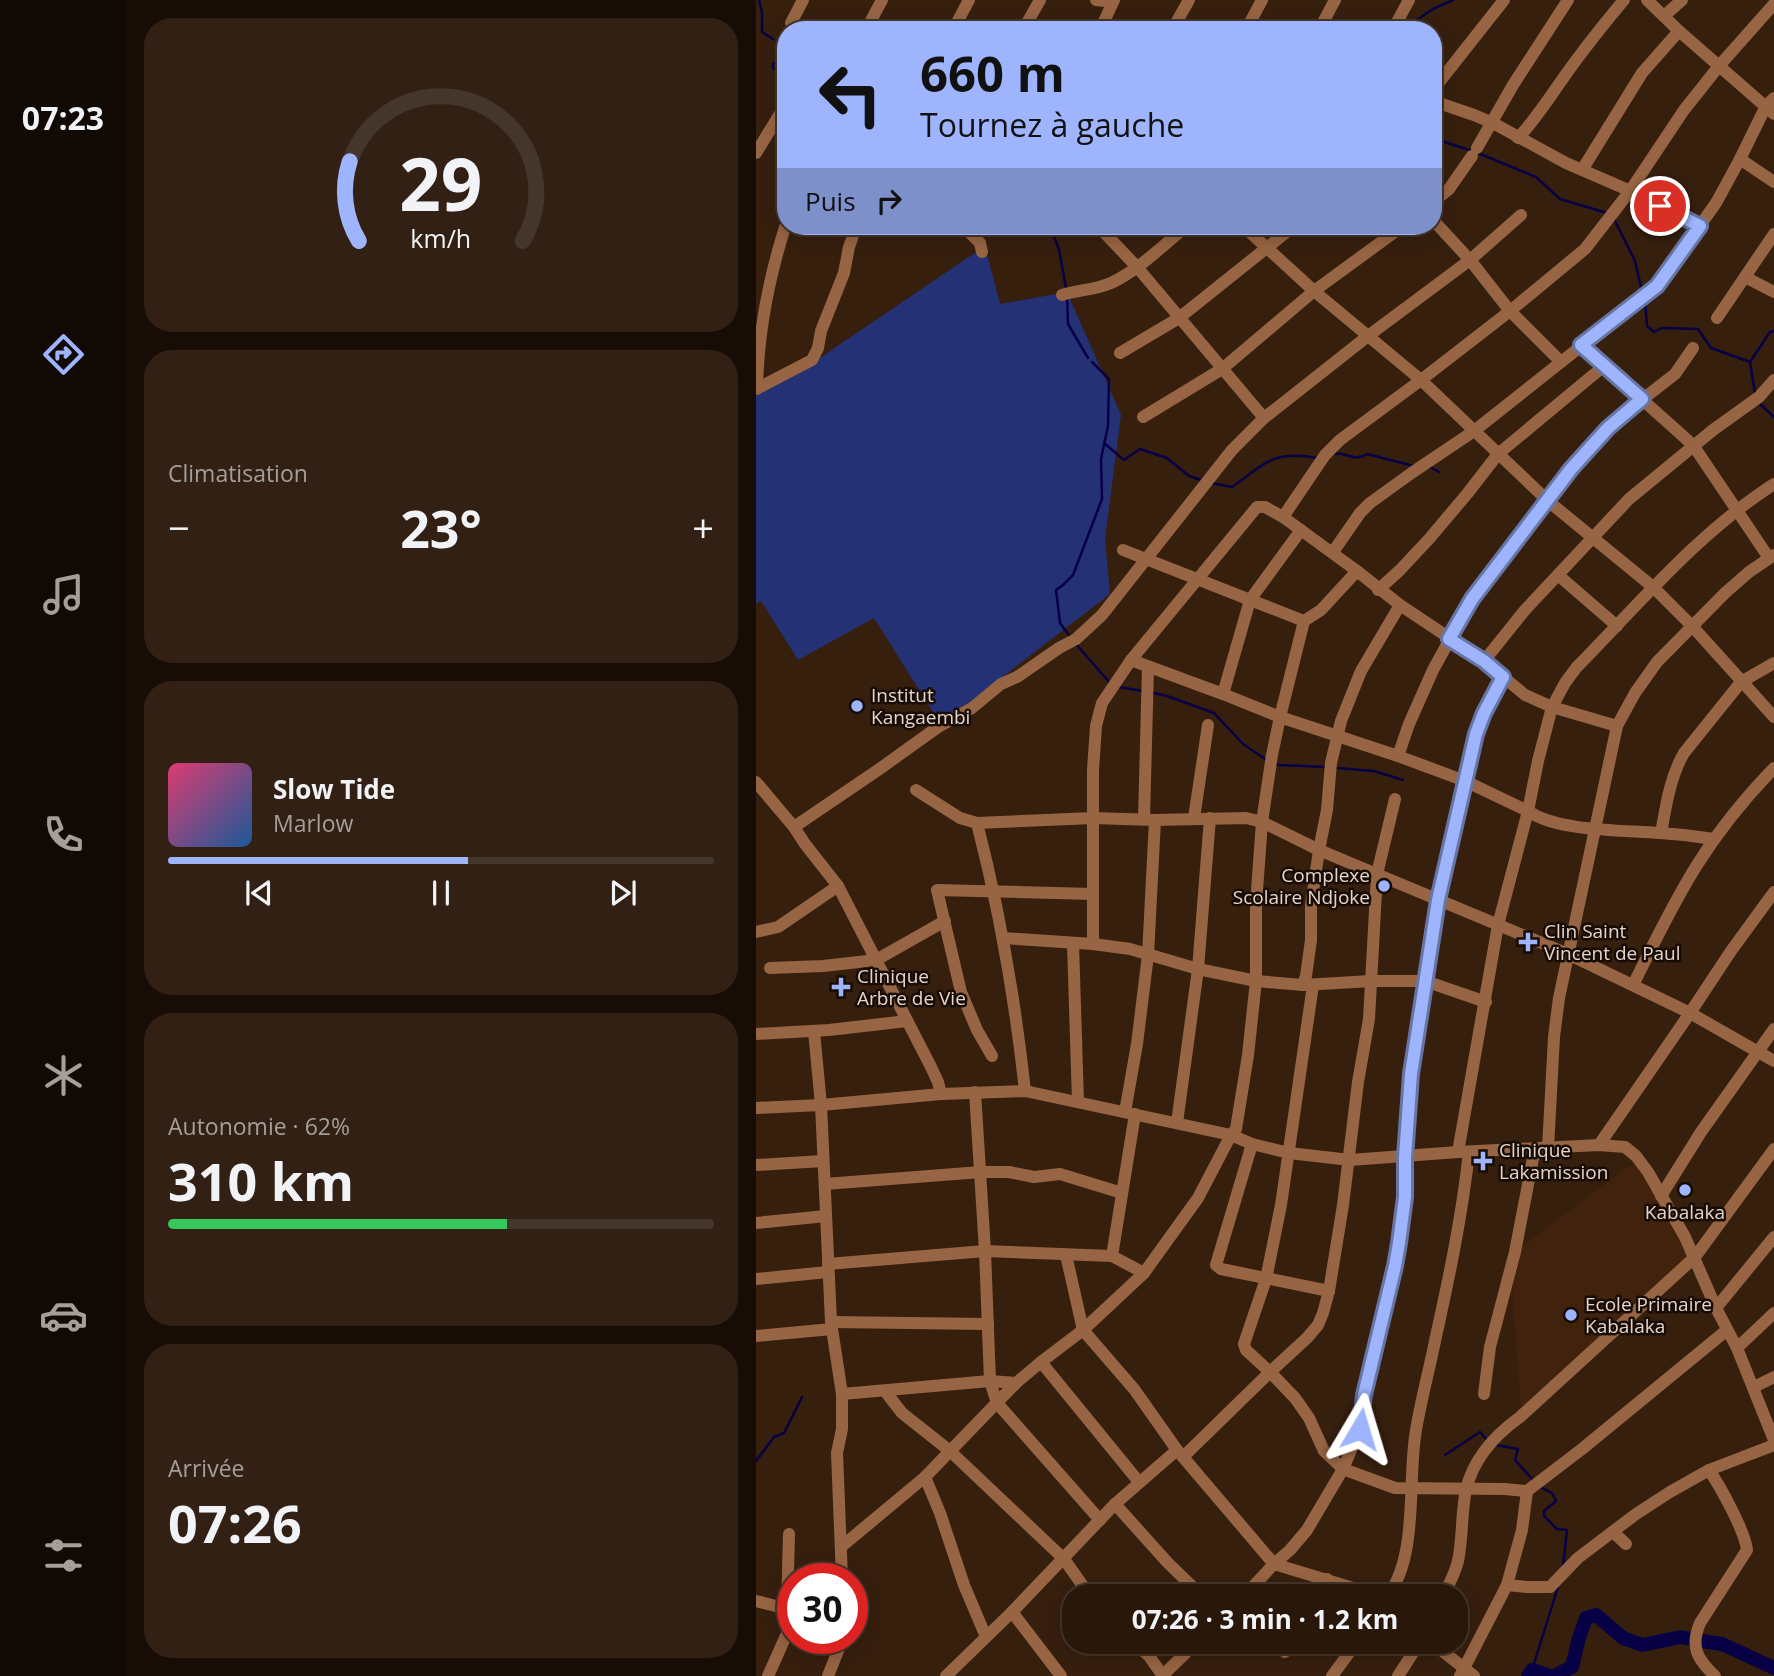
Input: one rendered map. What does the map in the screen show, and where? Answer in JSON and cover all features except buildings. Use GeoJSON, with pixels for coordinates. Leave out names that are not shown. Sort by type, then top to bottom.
{"type":"FeatureCollection","features":[{"type":"Feature","properties":{"kind":"street"},"geometry":{"type":"LineString","coordinates":[[792,21],[803,0]]}},
{"type":"Feature","properties":{"kind":"street"},"geometry":{"type":"LineString","coordinates":[[871,21],[882,0]]}},
{"type":"Feature","properties":{"kind":"street"},"geometry":{"type":"LineString","coordinates":[[1028,21],[1040,0]]}},
{"type":"Feature","properties":{"kind":"street"},"geometry":{"type":"LineString","coordinates":[[1096,0],[1113,2],[1106,21]]}},
{"type":"Feature","properties":{"kind":"street"},"geometry":{"type":"LineString","coordinates":[[1177,21],[1189,0]]}},
{"type":"Feature","properties":{"kind":"street"},"geometry":{"type":"LineString","coordinates":[[1251,21],[1262,0]]}},
{"type":"Feature","properties":{"kind":"street"},"geometry":{"type":"LineString","coordinates":[[1324,21],[1335,0]]}},
{"type":"Feature","properties":{"kind":"street"},"geometry":{"type":"LineString","coordinates":[[1398,21],[1409,0]]}},
{"type":"Feature","properties":{"kind":"street"},"geometry":{"type":"LineString","coordinates":[[1442,79],[1504,0]]}},
{"type":"Feature","properties":{"kind":"street"},"geometry":{"type":"LineString","coordinates":[[1442,195],[1449,189],[1493,123],[1519,75],[1568,0]]}},
{"type":"Feature","properties":{"kind":"street"},"geometry":{"type":"LineString","coordinates":[[1518,138],[1533,122],[1597,32],[1624,0]]}},
{"type":"Feature","properties":{"kind":"street"},"geometry":{"type":"LineString","coordinates":[[1333,552],[1370,503],[1392,485],[1474,431],[1657,286],[1716,203],[1771,106],[1719,66],[1647,0]]}},
{"type":"Feature","properties":{"kind":"street"},"geometry":{"type":"LineString","coordinates":[[1664,16],[1682,0]]}},
{"type":"Feature","properties":{"kind":"street"},"geometry":{"type":"LineString","coordinates":[[957,21],[966,1]]}},
{"type":"Feature","properties":{"kind":"street"},"geometry":{"type":"LineString","coordinates":[[1283,517],[1325,455],[1340,440],[1510,311],[1584,249],[1630,191],[1684,110],[1774,4]]}},
{"type":"Feature","properties":{"kind":"street"},"geometry":{"type":"LineString","coordinates":[[1582,170],[1642,72],[1679,31]]}},
{"type":"Feature","properties":{"kind":"street"},"geometry":{"type":"LineString","coordinates":[[1442,104],[1493,123],[1566,163],[1642,196],[1700,226]]}},
{"type":"Feature","properties":{"kind":"street"},"geometry":{"type":"LineString","coordinates":[[756,153],[777,119]]}},
{"type":"Feature","properties":{"kind":"street"},"geometry":{"type":"LineString","coordinates":[[1740,159],[1774,182]]}},
{"type":"Feature","properties":{"kind":"street"},"geometry":{"type":"LineString","coordinates":[[794,827],[938,727],[972,708],[1001,684],[1017,677],[1072,641],[1102,615],[1232,450],[1264,418],[1470,260],[1521,215]]}},
{"type":"Feature","properties":{"kind":"street"},"geometry":{"type":"LineString","coordinates":[[1442,230],[1510,311],[1561,362]]}},
{"type":"Feature","properties":{"kind":"street"},"geometry":{"type":"LineString","coordinates":[[1717,318],[1774,234]]}},
{"type":"Feature","properties":{"kind":"street"},"geometry":{"type":"LineString","coordinates":[[782,235],[758,338],[757,389],[812,360],[844,273],[853,235]]}},
{"type":"Feature","properties":{"kind":"street"},"geometry":{"type":"LineString","coordinates":[[971,235],[979,243],[982,252]]}},
{"type":"Feature","properties":{"kind":"street"},"geometry":{"type":"LineString","coordinates":[[1107,235],[1137,267],[1264,418]]}},
{"type":"Feature","properties":{"kind":"street"},"geometry":{"type":"LineString","coordinates":[[1062,295],[1112,283],[1137,267],[1176,235]]}},
{"type":"Feature","properties":{"kind":"street"},"geometry":{"type":"LineString","coordinates":[[1254,235],[1314,292],[1421,380],[1548,501],[1653,587],[1774,717]]}},
{"type":"Feature","properties":{"kind":"street"},"geometry":{"type":"LineString","coordinates":[[1120,353],[1179,318],[1283,235]]}},
{"type":"Feature","properties":{"kind":"street"},"geometry":{"type":"LineString","coordinates":[[1143,417],[1222,369],[1314,292],[1391,235]]}},
{"type":"Feature","properties":{"kind":"street"},"geometry":{"type":"LineString","coordinates":[[1745,277],[1774,292]]}},
{"type":"Feature","properties":{"kind":"street"},"geometry":{"type":"LineString","coordinates":[[1485,1394],[1490,1348],[1541,1148],[1559,998],[1617,726],[1646,675],[1657,662],[1725,593],[1771,556],[1693,446],[1581,345]]}},
{"type":"Feature","properties":{"kind":"street"},"geometry":{"type":"LineString","coordinates":[[1398,756],[1409,723],[1449,639],[1472,599],[1589,448],[1608,428],[1675,374],[1693,348]]}},
{"type":"Feature","properties":{"kind":"street"},"geometry":{"type":"LineString","coordinates":[[1378,590],[1429,539],[1498,454],[1604,366]]}},
{"type":"Feature","properties":{"kind":"street"},"geometry":{"type":"LineString","coordinates":[[1484,661],[1525,610],[1629,499],[1757,398],[1774,380]]}},
{"type":"Feature","properties":{"kind":"street"},"geometry":{"type":"LineString","coordinates":[[1396,1584],[1401,1573],[1409,1527],[1415,1432],[1465,1186],[1464,1152],[1470,1078],[1498,925],[1552,707],[1576,668],[1653,587],[1717,526],[1774,484]]}},
{"type":"Feature","properties":{"kind":"street"},"geometry":{"type":"LineString","coordinates":[[1093,944],[1093,771],[1096,726],[1102,703],[1131,660],[1257,507],[1265,507],[1283,517],[1333,552],[1378,590],[1484,661],[1525,695],[1552,707],[1617,726]]}},
{"type":"Feature","properties":{"kind":"street"},"geometry":{"type":"LineString","coordinates":[[1223,694],[1250,600],[1301,530]]}},
{"type":"Feature","properties":{"kind":"street"},"geometry":{"type":"LineString","coordinates":[[1123,550],[1304,621]]}},
{"type":"Feature","properties":{"kind":"street"},"geometry":{"type":"LineString","coordinates":[[841,1548],[925,1477],[1016,1384],[1083,1330],[1144,1273],[1198,1198],[1236,1129],[1256,981],[1256,904],[1262,822],[1280,717],[1304,621],[1321,610],[1357,571]]}},
{"type":"Feature","properties":{"kind":"street"},"geometry":{"type":"LineString","coordinates":[[1558,575],[1617,626]]}},
{"type":"Feature","properties":{"kind":"street"},"geometry":{"type":"LineString","coordinates":[[1400,605],[1361,671],[1341,721],[1330,767],[1327,810],[1311,905],[1308,985],[1289,1153],[1266,1279],[1244,1344],[1246,1350],[1295,1398],[1324,1451],[1343,1469],[1395,1488],[1466,1489],[1533,1486],[1727,1329]]}},
{"type":"Feature","properties":{"kind":"street"},"geometry":{"type":"LineString","coordinates":[[1131,660],[1280,717],[1465,781],[1537,817],[1593,829],[1661,832],[1714,839]]}},
{"type":"Feature","properties":{"kind":"street"},"geometry":{"type":"LineString","coordinates":[[1661,832],[1679,762],[1690,745],[1741,682],[1774,663]]}},
{"type":"Feature","properties":{"kind":"street"},"geometry":{"type":"LineString","coordinates":[[1112,1256],[1122,1193],[1148,955],[1148,667]]}},
{"type":"Feature","properties":{"kind":"street"},"geometry":{"type":"LineString","coordinates":[[1255,1584],[1307,1530],[1343,1469],[1360,1429],[1364,1395],[1395,1266],[1405,1197],[1411,1074],[1438,900],[1480,724],[1503,677]]}},
{"type":"Feature","properties":{"kind":"street"},"geometry":{"type":"LineString","coordinates":[[1194,818],[1208,725]]}},
{"type":"Feature","properties":{"kind":"street"},"geometry":{"type":"LineString","coordinates":[[1633,985],[1665,920],[1696,866],[1745,799],[1774,768]]}},
{"type":"Feature","properties":{"kind":"street"},"geometry":{"type":"LineString","coordinates":[[756,782],[838,886],[934,1074],[941,1094]]}},
{"type":"Feature","properties":{"kind":"street"},"geometry":{"type":"LineString","coordinates":[[916,790],[960,818],[976,823],[1093,818],[1246,818],[1262,822],[1319,850],[1568,954],[1690,1013],[1774,1061]]}},
{"type":"Feature","properties":{"kind":"street"},"geometry":{"type":"LineString","coordinates":[[946,1676],[959,1671],[986,1637],[1115,1504],[1139,1482],[1180,1453],[1318,1325],[1329,1291],[1350,1160],[1358,1082],[1369,1019],[1377,874],[1395,799]]}},
{"type":"Feature","properties":{"kind":"street"},"geometry":{"type":"LineString","coordinates":[[1177,1123],[1198,969],[1210,818]]}},
{"type":"Feature","properties":{"kind":"street"},"geometry":{"type":"LineString","coordinates":[[976,823],[1003,938],[1018,1022],[1025,1091]]}},
{"type":"Feature","properties":{"kind":"street"},"geometry":{"type":"LineString","coordinates":[[756,932],[778,928],[838,886]]}},
{"type":"Feature","properties":{"kind":"street"},"geometry":{"type":"LineString","coordinates":[[992,1056],[977,1030],[961,992],[937,890],[1093,894]]}},
{"type":"Feature","properties":{"kind":"street"},"geometry":{"type":"LineString","coordinates":[[1599,1145],[1774,892]]}},
{"type":"Feature","properties":{"kind":"street"},"geometry":{"type":"LineString","coordinates":[[770,968],[876,960],[945,921]]}},
{"type":"Feature","properties":{"kind":"street"},"geometry":{"type":"LineString","coordinates":[[1003,938],[1129,949],[1198,969],[1256,981],[1308,985],[1425,981],[1486,1002]]}},
{"type":"Feature","properties":{"kind":"street"},"geometry":{"type":"LineString","coordinates":[[1073,943],[1079,1102]]}},
{"type":"Feature","properties":{"kind":"street"},"geometry":{"type":"LineString","coordinates":[[756,1034],[907,1021]]}},
{"type":"Feature","properties":{"kind":"street"},"geometry":{"type":"LineString","coordinates":[[1661,1196],[1701,1132],[1774,1029]]}},
{"type":"Feature","properties":{"kind":"street"},"geometry":{"type":"LineString","coordinates":[[814,1031],[821,1105],[832,1325],[842,1394],[842,1429],[837,1452],[842,1563]]}},
{"type":"Feature","properties":{"kind":"street"},"geometry":{"type":"LineString","coordinates":[[756,1108],[941,1094],[1025,1091],[1177,1123],[1289,1153],[1350,1160],[1599,1145],[1625,1147],[1648,1172],[1695,1257],[1754,1387],[1774,1442],[1709,1470],[1636,1514],[1578,1558],[1550,1587],[1507,1585]]}},
{"type":"Feature","properties":{"kind":"street"},"geometry":{"type":"LineString","coordinates":[[975,1092],[990,1381],[997,1403],[1100,1520]]}},
{"type":"Feature","properties":{"kind":"street"},"geometry":{"type":"LineString","coordinates":[[1252,1144],[1216,1265],[1221,1269],[1329,1291]]}},
{"type":"Feature","properties":{"kind":"street"},"geometry":{"type":"LineString","coordinates":[[1448,1584],[1458,1562],[1466,1489],[1475,1466],[1491,1442],[1500,1431],[1520,1417],[1695,1257],[1774,1149]]}},
{"type":"Feature","properties":{"kind":"street"},"geometry":{"type":"LineString","coordinates":[[756,1166],[823,1161]]}},
{"type":"Feature","properties":{"kind":"street"},"geometry":{"type":"LineString","coordinates":[[825,1184],[1009,1172],[1034,1177],[1060,1174],[1122,1193]]}},
{"type":"Feature","properties":{"kind":"street"},"geometry":{"type":"LineString","coordinates":[[756,1223],[826,1216]]}},
{"type":"Feature","properties":{"kind":"street"},"geometry":{"type":"LineString","coordinates":[[1716,1308],[1772,1243]]}},
{"type":"Feature","properties":{"kind":"street"},"geometry":{"type":"LineString","coordinates":[[756,1279],[828,1268],[985,1251],[1112,1256],[1144,1273]]}},
{"type":"Feature","properties":{"kind":"street"},"geometry":{"type":"LineString","coordinates":[[1066,1255],[1083,1330],[1134,1389],[1180,1453],[1274,1564],[1342,1584]]}},
{"type":"Feature","properties":{"kind":"street"},"geometry":{"type":"LineString","coordinates":[[1737,1348],[1774,1313]]}},
{"type":"Feature","properties":{"kind":"street"},"geometry":{"type":"LineString","coordinates":[[756,1336],[832,1325],[988,1324]]}},
{"type":"Feature","properties":{"kind":"street"},"geometry":{"type":"LineString","coordinates":[[1041,1362],[1139,1482]]}},
{"type":"Feature","properties":{"kind":"street"},"geometry":{"type":"LineString","coordinates":[[1754,1387],[1774,1377]]}},
{"type":"Feature","properties":{"kind":"street"},"geometry":{"type":"LineString","coordinates":[[842,1394],[990,1381],[1016,1384]]}},
{"type":"Feature","properties":{"kind":"street"},"geometry":{"type":"LineString","coordinates":[[885,1391],[902,1413],[950,1451],[1064,1559],[1082,1584]]}},
{"type":"Feature","properties":{"kind":"street"},"geometry":{"type":"LineString","coordinates":[[1709,1470],[1739,1526],[1747,1550],[1700,1623],[1695,1640],[1697,1654],[1715,1676]]}},
{"type":"Feature","properties":{"kind":"street"},"geometry":{"type":"LineString","coordinates":[[925,1477],[986,1637]]}},
{"type":"Feature","properties":{"kind":"street"},"geometry":{"type":"LineString","coordinates":[[1444,1654],[1466,1674],[1507,1585],[1533,1486]]}},
{"type":"Feature","properties":{"kind":"street"},"geometry":{"type":"LineString","coordinates":[[1115,1504],[1190,1584]]}},
{"type":"Feature","properties":{"kind":"street"},"geometry":{"type":"LineString","coordinates":[[1613,1532],[1626,1544]]}},
{"type":"Feature","properties":{"kind":"street"},"geometry":{"type":"LineString","coordinates":[[789,1534],[790,1563]]}},
{"type":"Feature","properties":{"kind":"street"},"geometry":{"type":"LineString","coordinates":[[1325,1584],[1327,1579]]}},
{"type":"Feature","properties":{"kind":"street"},"geometry":{"type":"LineString","coordinates":[[756,1601],[777,1608]]}},
{"type":"Feature","properties":{"kind":"street"},"geometry":{"type":"LineString","coordinates":[[1012,1612],[1061,1676]]}},
{"type":"Feature","properties":{"kind":"street"},"geometry":{"type":"LineString","coordinates":[[768,1676],[777,1651]]}},
{"type":"Feature","properties":{"kind":"street"},"geometry":{"type":"LineString","coordinates":[[828,1676],[837,1654]]}},
{"type":"Feature","properties":{"kind":"street"},"geometry":{"type":"LineString","coordinates":[[1147,1654],[1163,1676],[1185,1654]]}},
{"type":"Feature","properties":{"kind":"street"},"geometry":{"type":"LineString","coordinates":[[1332,1676],[1348,1654]]}},
{"type":"Feature","properties":{"kind":"street"},"geometry":{"type":"LineString","coordinates":[[1398,1676],[1412,1654]]}},
{"type":"Feature","properties":{"kind":"shaded area"},"geometry":{"type":"Polygon","coordinates":[[[985,246],[1000,304],[1067,292],[1121,415],[1105,539],[1110,594],[970,702],[938,720],[874,618],[798,660],[761,601],[756,604],[756,388],[811,364],[985,246]]]}},
{"type":"Feature","properties":{"kind":"shaded area","name":"Ecole Primaire Kabalaka"},"geometry":{"type":"Polygon","coordinates":[[[1639,1163],[1691,1257],[1521,1414],[1512,1281],[1521,1247],[1626,1168],[1639,1163]]]}},
{"type":"Feature","properties":{"kind":"waterway"},"geometry":{"type":"LineString","coordinates":[[759,0],[762,32],[773,39]]}},
{"type":"Feature","properties":{"kind":"waterway"},"geometry":{"type":"LineString","coordinates":[[1415,21],[1453,0]]}},
{"type":"Feature","properties":{"kind":"waterway"},"geometry":{"type":"LineString","coordinates":[[777,63],[773,64],[773,68],[777,70]]}},
{"type":"Feature","properties":{"kind":"waterway"},"geometry":{"type":"LineString","coordinates":[[1442,141],[1472,151]]}},
{"type":"Feature","properties":{"kind":"waterway"},"geometry":{"type":"LineString","coordinates":[[1478,153],[1536,177],[1560,199],[1607,213]]}},
{"type":"Feature","properties":{"kind":"waterway"},"geometry":{"type":"LineString","coordinates":[[1614,219],[1635,261],[1642,291]]}},
{"type":"Feature","properties":{"kind":"waterway"},"geometry":{"type":"LineString","coordinates":[[1053,235],[1066,288]]}},
{"type":"Feature","properties":{"kind":"waterway"},"geometry":{"type":"LineString","coordinates":[[1067,297],[1068,324],[1088,358]]}},
{"type":"Feature","properties":{"kind":"waterway"},"geometry":{"type":"LineString","coordinates":[[1645,300],[1647,326],[1654,332],[1662,328],[1698,329],[1711,348],[1750,362]]}},
{"type":"Feature","properties":{"kind":"waterway"},"geometry":{"type":"LineString","coordinates":[[1755,393],[1750,362],[1770,332],[1774,331]]}},
{"type":"Feature","properties":{"kind":"waterway"},"geometry":{"type":"LineString","coordinates":[[1071,638],[1060,623],[1056,590],[1073,575],[1102,499],[1101,459],[1108,426],[1109,379],[1092,362]]}},
{"type":"Feature","properties":{"kind":"waterway"},"geometry":{"type":"LineString","coordinates":[[1759,403],[1774,417]]}},
{"type":"Feature","properties":{"kind":"waterway"},"geometry":{"type":"LineString","coordinates":[[1104,443],[1124,460],[1140,449],[1167,458],[1189,476],[1201,480]]}},
{"type":"Feature","properties":{"kind":"waterway"},"geometry":{"type":"LineString","coordinates":[[1333,454],[1353,457],[1367,454],[1414,466]]}},
{"type":"Feature","properties":{"kind":"waterway"},"geometry":{"type":"LineString","coordinates":[[1211,483],[1232,487],[1262,465],[1280,457],[1317,458]]}},
{"type":"Feature","properties":{"kind":"waterway"},"geometry":{"type":"LineString","coordinates":[[1430,467],[1439,472]]}},
{"type":"Feature","properties":{"kind":"waterway"},"geometry":{"type":"LineString","coordinates":[[1075,643],[1110,683]]}},
{"type":"Feature","properties":{"kind":"waterway"},"geometry":{"type":"LineString","coordinates":[[1118,687],[1143,691]]}},
{"type":"Feature","properties":{"kind":"waterway"},"geometry":{"type":"LineString","coordinates":[[1153,693],[1214,713],[1243,744],[1268,761]]}},
{"type":"Feature","properties":{"kind":"waterway"},"geometry":{"type":"LineString","coordinates":[[1274,763],[1326,767]]}},
{"type":"Feature","properties":{"kind":"waterway"},"geometry":{"type":"LineString","coordinates":[[1336,768],[1374,771],[1403,780]]}},
{"type":"Feature","properties":{"kind":"waterway"},"geometry":{"type":"LineString","coordinates":[[756,1461],[774,1437],[784,1433],[802,1397]]}},
{"type":"Feature","properties":{"kind":"waterway"},"geometry":{"type":"LineString","coordinates":[[1445,1455],[1480,1432],[1487,1440]]}},
{"type":"Feature","properties":{"kind":"waterway"},"geometry":{"type":"LineString","coordinates":[[1496,1445],[1518,1449],[1515,1460],[1533,1480]]}},
{"type":"Feature","properties":{"kind":"waterway"},"geometry":{"type":"LineString","coordinates":[[1540,1487],[1552,1493],[1556,1501],[1544,1511],[1544,1516],[1557,1529],[1567,1530],[1563,1567]]}},
{"type":"Feature","properties":{"kind":"waterway"},"geometry":{"type":"LineString","coordinates":[[1532,1670],[1558,1587]]}},
{"type":"Feature","properties":{"kind":"waterway"},"geometry":{"type":"LineString","coordinates":[[1554,1676],[1572,1667],[1586,1618],[1596,1615],[1623,1638],[1642,1645],[1681,1637],[1722,1644],[1774,1668]]}},
{"type":"Feature","properties":{"kind":"waterway"},"geometry":{"type":"LineString","coordinates":[[1528,1676],[1532,1670],[1550,1676]]}},
{"type":"Feature","properties":{"kind":"place","name":"Institut Kangaembi"},"geometry":{"type":"Point","coordinates":[857,706]}},
{"type":"Feature","properties":{"kind":"place","name":"Complexe Scolaire Ndjoke"},"geometry":{"type":"Point","coordinates":[1384,886]}},
{"type":"Feature","properties":{"kind":"place","name":"Clin Saint Vincent de Paul"},"geometry":{"type":"Point","coordinates":[1528,942]}},
{"type":"Feature","properties":{"kind":"place","name":"Clinique Arbre de Vie"},"geometry":{"type":"Point","coordinates":[841,987]}},
{"type":"Feature","properties":{"kind":"place","name":"Clinique Lakamission"},"geometry":{"type":"Point","coordinates":[1483,1161]}},
{"type":"Feature","properties":{"kind":"place","name":"Kabalaka"},"geometry":{"type":"Point","coordinates":[1685,1190]}},
{"type":"Feature","properties":{"kind":"place","name":"Ecole Primaire Kabalaka"},"geometry":{"type":"Point","coordinates":[1571,1315]}},
{"type":"Feature","properties":{"kind":"route"},"geometry":{"type":"LineString","coordinates":[[1360,1429],[1364,1395],[1399,1243],[1405,1197],[1411,1074],[1438,900],[1476,734],[1503,677],[1484,661],[1449,639],[1472,599],[1571,469],[1608,428],[1642,399],[1581,345],[1657,286],[1700,226],[1660,206]]}}]}
